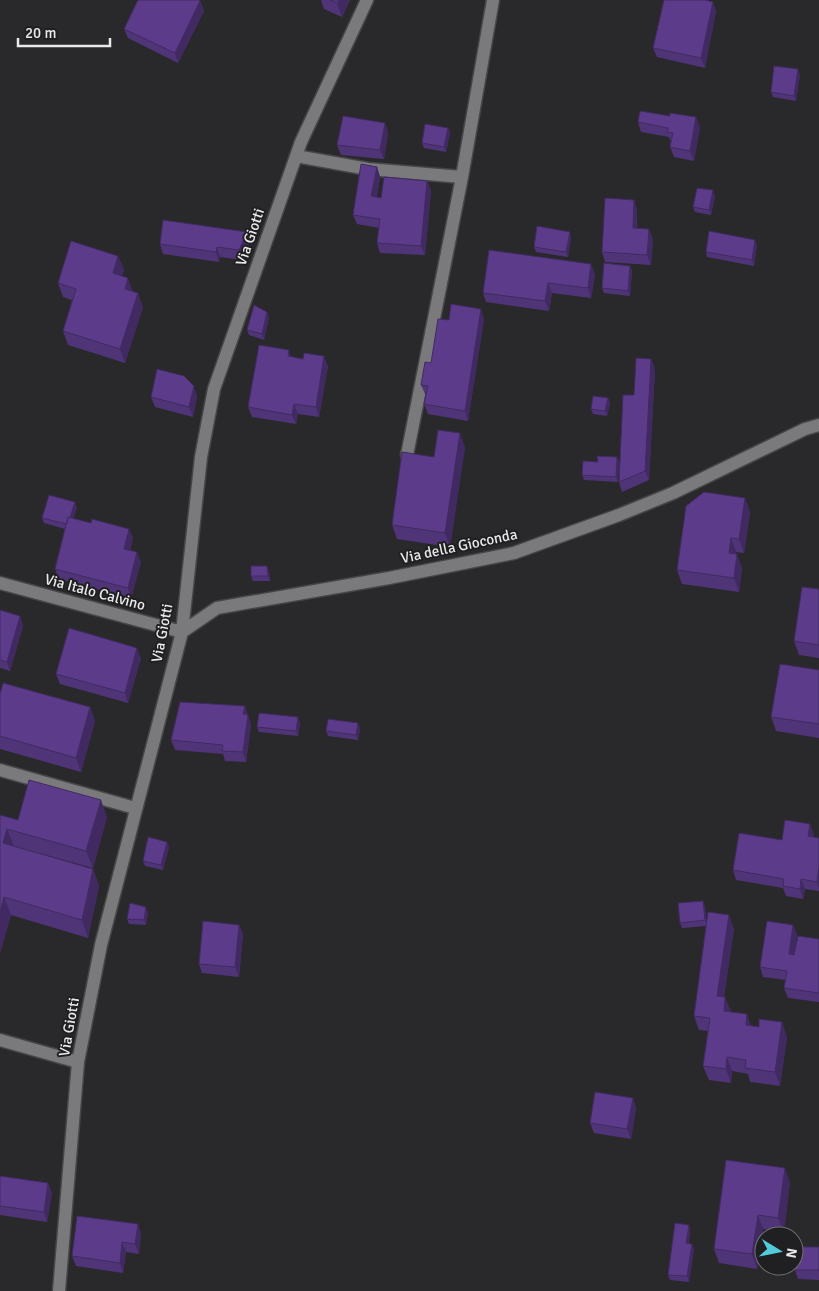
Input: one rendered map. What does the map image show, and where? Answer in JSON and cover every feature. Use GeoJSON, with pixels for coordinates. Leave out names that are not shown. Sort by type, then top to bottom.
{"type":"FeatureCollection","features":[{"type":"Feature","properties":{"kind":"street","name":"Via Giotti"},"geometry":{"type":"LineString","coordinates":[[59,1291],[78,1062],[100,945],[182,632],[201,457],[214,389],[296,156],[367,0]]}},
{"type":"Feature","properties":{"kind":"street"},"geometry":{"type":"LineString","coordinates":[[407,455],[462,177],[493,0]]}},
{"type":"Feature","properties":{"kind":"street"},"geometry":{"type":"LineString","coordinates":[[296,156],[368,169],[462,177]]}},
{"type":"Feature","properties":{"kind":"street","name":"Via della Gioconda"},"geometry":{"type":"LineString","coordinates":[[182,632],[218,608],[389,578],[514,553],[619,515],[673,492],[805,429],[819,425]]}},
{"type":"Feature","properties":{"kind":"street","name":"Via Italo Calvino"},"geometry":{"type":"LineString","coordinates":[[0,583],[182,632]]}},
{"type":"Feature","properties":{"kind":"street"},"geometry":{"type":"LineString","coordinates":[[0,770],[135,808]]}},
{"type":"Feature","properties":{"kind":"street"},"geometry":{"type":"LineString","coordinates":[[0,1040],[78,1062]]}},
{"type":"Feature","properties":{"kind":"building"},"geometry":{"type":"Polygon","coordinates":[[[138,0],[200,1],[175,53],[124,29],[138,0]]]}},
{"type":"Feature","properties":{"kind":"building"},"geometry":{"type":"Polygon","coordinates":[[[664,0],[705,0],[713,2],[701,58],[653,48],[664,0]]]}},
{"type":"Feature","properties":{"kind":"building"},"geometry":{"type":"Polygon","coordinates":[[[774,66],[798,69],[794,96],[771,92],[774,66]]]}},
{"type":"Feature","properties":{"kind":"building"},"geometry":{"type":"Polygon","coordinates":[[[640,111],[670,116],[670,113],[696,117],[690,151],[670,147],[673,133],[667,132],[668,128],[638,122],[640,111]]]}},
{"type":"Feature","properties":{"kind":"building"},"geometry":{"type":"Polygon","coordinates":[[[343,116],[385,123],[380,150],[337,145],[343,116]]]}},
{"type":"Feature","properties":{"kind":"building"},"geometry":{"type":"Polygon","coordinates":[[[425,124],[448,128],[444,147],[422,143],[425,124]]]}},
{"type":"Feature","properties":{"kind":"building"},"geometry":{"type":"Polygon","coordinates":[[[361,164],[377,167],[371,196],[381,198],[384,177],[427,181],[421,246],[377,243],[380,219],[353,215],[361,164]]]}},
{"type":"Feature","properties":{"kind":"building"},"geometry":{"type":"Polygon","coordinates":[[[697,188],[713,190],[709,210],[693,207],[697,188]]]}},
{"type":"Feature","properties":{"kind":"building"},"geometry":{"type":"Polygon","coordinates":[[[605,198],[634,200],[633,228],[649,229],[647,255],[602,252],[605,198]]]}},
{"type":"Feature","properties":{"kind":"building"},"geometry":{"type":"Polygon","coordinates":[[[163,220],[247,232],[239,250],[217,247],[216,252],[160,244],[163,220]]]}},
{"type":"Feature","properties":{"kind":"building"},"geometry":{"type":"Polygon","coordinates":[[[537,226],[570,232],[566,252],[534,247],[537,226]]]}},
{"type":"Feature","properties":{"kind":"building"},"geometry":{"type":"Polygon","coordinates":[[[709,231],[755,240],[752,260],[706,252],[709,231]]]}},
{"type":"Feature","properties":{"kind":"building"},"geometry":{"type":"Polygon","coordinates":[[[71,241],[118,256],[113,273],[128,278],[125,289],[138,293],[120,349],[63,331],[76,289],[58,283],[71,241]]]}},
{"type":"Feature","properties":{"kind":"building"},"geometry":{"type":"Polygon","coordinates":[[[489,250],[591,264],[588,288],[548,283],[545,301],[483,293],[489,250]]]}},
{"type":"Feature","properties":{"kind":"building"},"geometry":{"type":"Polygon","coordinates":[[[604,263],[630,266],[628,291],[602,288],[604,263]]]}},
{"type":"Feature","properties":{"kind":"building"},"geometry":{"type":"Polygon","coordinates":[[[451,304],[481,309],[465,411],[424,404],[428,386],[421,385],[425,362],[431,363],[438,319],[449,320],[451,304]]]}},
{"type":"Feature","properties":{"kind":"building"},"geometry":{"type":"Polygon","coordinates":[[[254,305],[267,312],[262,334],[247,330],[254,305]]]}},
{"type":"Feature","properties":{"kind":"building"},"geometry":{"type":"Polygon","coordinates":[[[259,345],[289,350],[288,356],[303,359],[304,353],[324,356],[316,407],[294,404],[292,415],[248,407],[259,345]]]}},
{"type":"Feature","properties":{"kind":"building"},"geometry":{"type":"Polygon","coordinates":[[[636,358],[651,359],[645,471],[619,482],[623,395],[634,395],[636,358]]]}},
{"type":"Feature","properties":{"kind":"building"},"geometry":{"type":"Polygon","coordinates":[[[157,369],[184,376],[194,386],[189,407],[151,397],[157,369]]]}},
{"type":"Feature","properties":{"kind":"building"},"geometry":{"type":"Polygon","coordinates":[[[593,396],[608,398],[605,411],[591,409],[593,396]]]}},
{"type":"Feature","properties":{"kind":"building"},"geometry":{"type":"Polygon","coordinates":[[[438,430],[460,433],[445,533],[392,525],[402,452],[434,457],[438,430]]]}},
{"type":"Feature","properties":{"kind":"building"},"geometry":{"type":"Polygon","coordinates":[[[597,456],[617,457],[616,477],[582,475],[583,461],[598,462],[597,456]]]}},
{"type":"Feature","properties":{"kind":"building"},"geometry":{"type":"Polygon","coordinates":[[[704,492],[745,498],[739,539],[731,538],[729,553],[737,554],[734,578],[677,570],[686,506],[704,492]]]}},
{"type":"Feature","properties":{"kind":"building"},"geometry":{"type":"Polygon","coordinates":[[[49,495],[75,502],[67,524],[42,518],[49,495]]]}},
{"type":"Feature","properties":{"kind":"building"},"geometry":{"type":"Polygon","coordinates":[[[68,517],[91,523],[92,519],[129,529],[124,549],[137,552],[128,588],[55,569],[68,517]]]}},
{"type":"Feature","properties":{"kind":"building"},"geometry":{"type":"Polygon","coordinates":[[[251,566],[267,566],[268,576],[251,576],[251,566]]]}},
{"type":"Feature","properties":{"kind":"building"},"geometry":{"type":"Polygon","coordinates":[[[802,587],[819,589],[819,645],[794,641],[802,587]]]}},
{"type":"Feature","properties":{"kind":"building"},"geometry":{"type":"Polygon","coordinates":[[[0,610],[20,616],[7,662],[0,660],[0,610]]]}},
{"type":"Feature","properties":{"kind":"building"},"geometry":{"type":"Polygon","coordinates":[[[69,628],[137,648],[125,693],[56,674],[69,628]]]}},
{"type":"Feature","properties":{"kind":"building"},"geometry":{"type":"Polygon","coordinates":[[[780,664],[819,670],[819,724],[771,717],[780,664]]]}},
{"type":"Feature","properties":{"kind":"building"},"geometry":{"type":"Polygon","coordinates":[[[3,683],[90,707],[76,758],[0,736],[0,694],[3,683]]]}},
{"type":"Feature","properties":{"kind":"building"},"geometry":{"type":"Polygon","coordinates":[[[180,702],[245,706],[243,714],[248,715],[243,752],[222,751],[223,745],[171,740],[180,702]]]}},
{"type":"Feature","properties":{"kind":"building"},"geometry":{"type":"Polygon","coordinates":[[[259,713],[298,717],[296,731],[257,727],[259,713]]]}},
{"type":"Feature","properties":{"kind":"building"},"geometry":{"type":"Polygon","coordinates":[[[328,719],[358,723],[356,735],[326,731],[328,719]]]}},
{"type":"Feature","properties":{"kind":"building"},"geometry":{"type":"Polygon","coordinates":[[[29,780],[101,800],[86,851],[7,829],[3,843],[93,869],[82,920],[4,897],[0,913],[0,815],[18,820],[29,780]]]}},
{"type":"Feature","properties":{"kind":"building"},"geometry":{"type":"Polygon","coordinates":[[[785,820],[810,824],[808,836],[819,838],[817,882],[801,879],[800,889],[783,886],[784,879],[733,870],[739,833],[782,840],[785,820]]]}},
{"type":"Feature","properties":{"kind":"building"},"geometry":{"type":"Polygon","coordinates":[[[148,837],[167,842],[161,865],[143,861],[148,837]]]}},
{"type":"Feature","properties":{"kind":"building"},"geometry":{"type":"Polygon","coordinates":[[[703,901],[705,920],[680,923],[678,903],[703,901]]]}},
{"type":"Feature","properties":{"kind":"building"},"geometry":{"type":"Polygon","coordinates":[[[130,903],[146,907],[144,920],[127,919],[130,903]]]}},
{"type":"Feature","properties":{"kind":"building"},"geometry":{"type":"Polygon","coordinates":[[[708,912],[729,915],[717,996],[725,997],[724,1011],[747,1014],[746,1025],[759,1027],[759,1019],[782,1022],[775,1072],[745,1068],[746,1060],[727,1057],[726,1069],[703,1066],[710,1018],[694,1016],[708,912]]]}},
{"type":"Feature","properties":{"kind":"building"},"geometry":{"type":"Polygon","coordinates":[[[203,921],[239,925],[235,967],[199,964],[203,921]]]}},
{"type":"Feature","properties":{"kind":"building"},"geometry":{"type":"Polygon","coordinates":[[[767,921],[793,925],[789,954],[794,955],[798,936],[819,939],[819,993],[784,988],[787,971],[760,967],[767,921]]]}},
{"type":"Feature","properties":{"kind":"building"},"geometry":{"type":"Polygon","coordinates":[[[595,1092],[633,1098],[627,1129],[590,1123],[595,1092]]]}},
{"type":"Feature","properties":{"kind":"building"},"geometry":{"type":"Polygon","coordinates":[[[726,1160],[785,1168],[778,1218],[758,1215],[756,1226],[754,1226],[752,1254],[714,1249],[726,1160]]]}},
{"type":"Feature","properties":{"kind":"building"},"geometry":{"type":"Polygon","coordinates":[[[0,1176],[48,1183],[44,1212],[0,1206],[0,1176]]]}},
{"type":"Feature","properties":{"kind":"building"},"geometry":{"type":"Polygon","coordinates":[[[77,1216],[138,1224],[135,1244],[122,1242],[120,1263],[72,1256],[77,1216]]]}},
{"type":"Feature","properties":{"kind":"building"},"geometry":{"type":"Polygon","coordinates":[[[675,1223],[689,1225],[686,1243],[692,1244],[687,1276],[668,1275],[675,1223]]]}},
{"type":"Feature","properties":{"kind":"building"},"geometry":{"type":"Polygon","coordinates":[[[804,1247],[819,1247],[819,1270],[804,1270],[804,1247]]]}}]}
